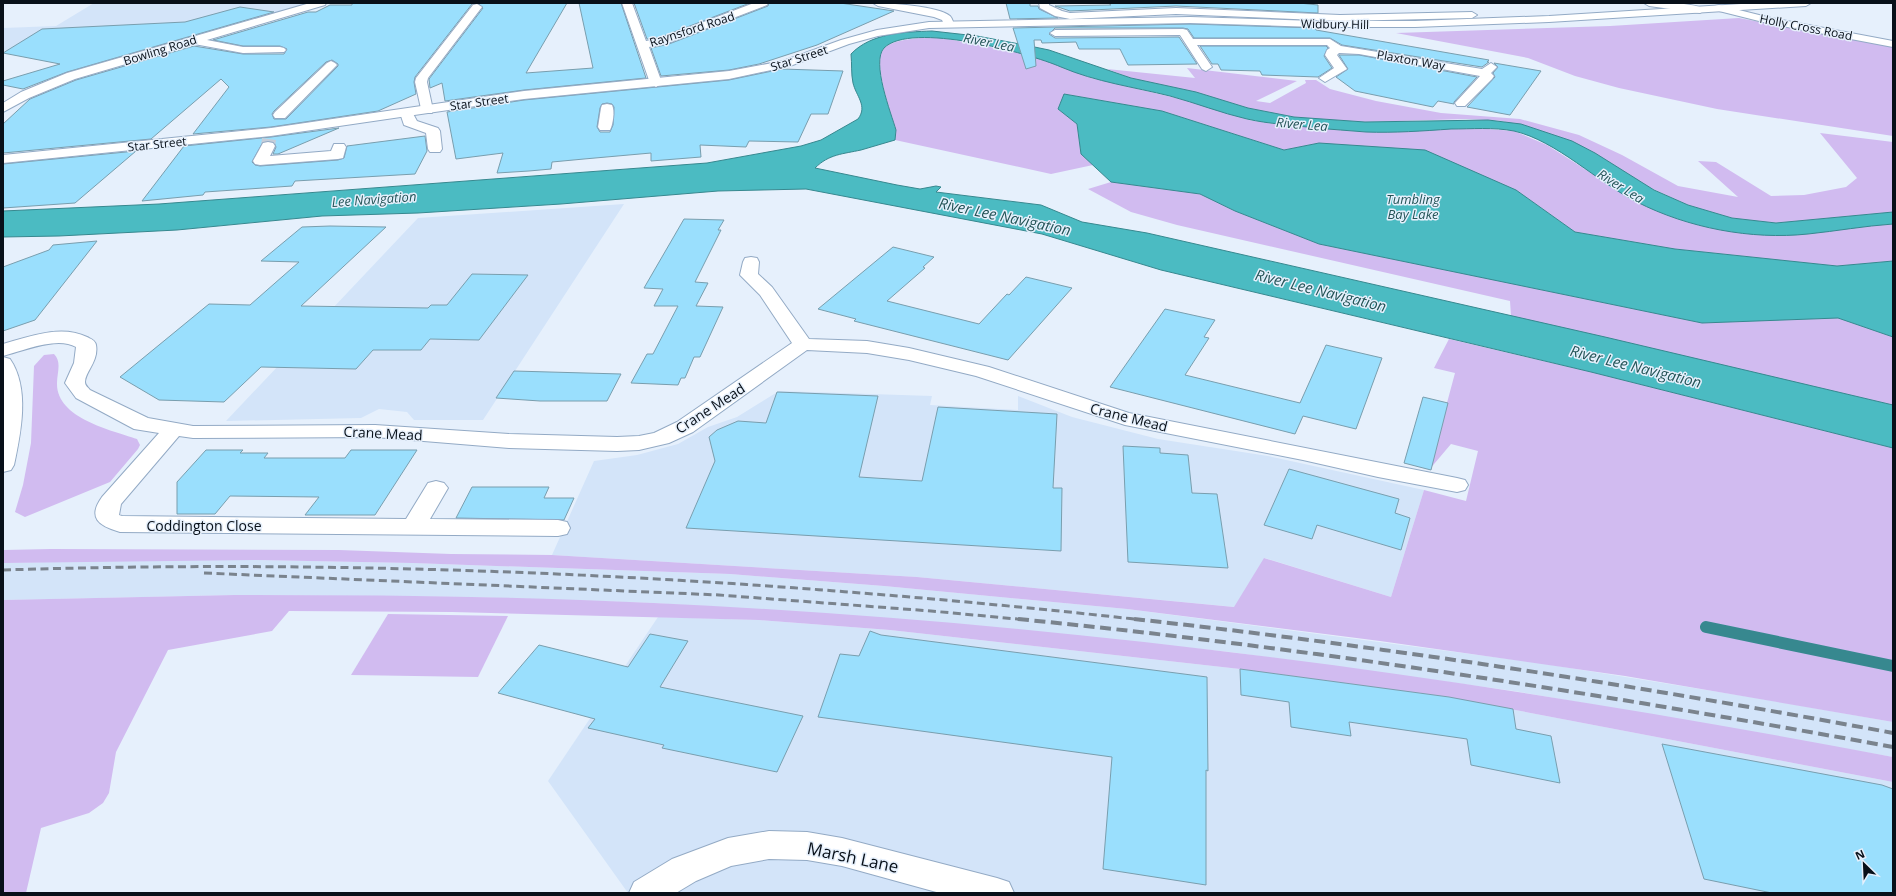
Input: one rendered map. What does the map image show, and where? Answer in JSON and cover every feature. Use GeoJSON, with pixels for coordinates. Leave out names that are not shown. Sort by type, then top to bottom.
{"type":"FeatureCollection","features":[{"type":"Feature","properties":{"kind":"street","name":"Bowling Road"},"geometry":{"type":"LineString","coordinates":[[3,108],[25,95],[71,76],[321,3]]}},
{"type":"Feature","properties":{"kind":"street"},"geometry":{"type":"LineString","coordinates":[[628,3],[656,83]]}},
{"type":"Feature","properties":{"kind":"street","name":"Raynsford Road"},"geometry":{"type":"LineString","coordinates":[[643,45],[664,41],[763,3]]}},
{"type":"Feature","properties":{"kind":"street"},"geometry":{"type":"LineString","coordinates":[[878,3],[943,16],[948,19],[949,24]]}},
{"type":"Feature","properties":{"kind":"street"},"geometry":{"type":"LineString","coordinates":[[1044,3],[1044,6],[1053,12],[1070,16],[1147,17],[1176,11],[1256,13],[1293,16],[1393,18],[1472,15]]}},
{"type":"Feature","properties":{"kind":"street"},"geometry":{"type":"LineString","coordinates":[[1159,3],[1173,7],[1176,11]]}},
{"type":"Feature","properties":{"kind":"street"},"geometry":{"type":"LineString","coordinates":[[1256,13],[1264,3]]}},
{"type":"Feature","properties":{"kind":"street"},"geometry":{"type":"LineString","coordinates":[[1649,3],[1682,6]]}},
{"type":"Feature","properties":{"kind":"street"},"geometry":{"type":"LineString","coordinates":[[1666,3],[1700,10]]}},
{"type":"Feature","properties":{"kind":"street","name":"Widbury Hill"},"geometry":{"type":"LineString","coordinates":[[949,24],[1147,17],[1190,20],[1315,24],[1387,24],[1534,19],[1806,3]]}},
{"type":"Feature","properties":{"kind":"street"},"geometry":{"type":"LineString","coordinates":[[920,11],[939,4]]}},
{"type":"Feature","properties":{"kind":"street"},"geometry":{"type":"LineString","coordinates":[[427,110],[420,82],[477,7]]}},
{"type":"Feature","properties":{"kind":"street","name":"Holly Cross Road"},"geometry":{"type":"LineString","coordinates":[[1719,8],[1771,21],[1893,44]]}},
{"type":"Feature","properties":{"kind":"street","name":"Star Street"},"geometry":{"type":"LineString","coordinates":[[3,159],[269,139],[406,113],[530,95],[656,83],[752,71],[786,64],[845,42],[877,33],[914,27],[949,24]]}},
{"type":"Feature","properties":{"kind":"street"},"geometry":{"type":"LineString","coordinates":[[1315,24],[1334,45],[1331,55],[1341,69],[1320,78],[1336,85]]}},
{"type":"Feature","properties":{"kind":"street"},"geometry":{"type":"LineString","coordinates":[[1055,33],[1183,32],[1206,67]]}},
{"type":"Feature","properties":{"kind":"street"},"geometry":{"type":"LineString","coordinates":[[193,40],[243,50],[280,50]]}},
{"type":"Feature","properties":{"kind":"street","name":"Plaxton Way"},"geometry":{"type":"LineString","coordinates":[[1190,42],[1334,45],[1359,51],[1484,73]]}},
{"type":"Feature","properties":{"kind":"street"},"geometry":{"type":"LineString","coordinates":[[1461,103],[1488,76],[1484,73],[1495,63]]}},
{"type":"Feature","properties":{"kind":"street"},"geometry":{"type":"LineString","coordinates":[[331,65],[279,116],[260,161],[338,156],[339,147]]}},
{"type":"Feature","properties":{"kind":"street"},"geometry":{"type":"LineString","coordinates":[[605,127],[608,87]]}},
{"type":"Feature","properties":{"kind":"street"},"geometry":{"type":"LineString","coordinates":[[3,96],[25,95]]}},
{"type":"Feature","properties":{"kind":"street"},"geometry":{"type":"LineString","coordinates":[[406,113],[409,122],[433,131],[435,149]]}},
{"type":"Feature","properties":{"kind":"street"},"geometry":{"type":"LineString","coordinates":[[751,262],[749,275],[766,292],[804,344]]}},
{"type":"Feature","properties":{"kind":"street","name":"Crane Mead"},"geometry":{"type":"LineString","coordinates":[[3,350],[52,338],[80,339],[86,344],[86,353],[75,381],[76,387],[89,397],[142,424],[173,430],[216,433],[375,432],[564,443],[617,444],[639,443],[661,438],[685,427],[804,344],[867,347],[916,356],[1013,380],[1100,412],[1125,419],[1295,451],[1378,470],[1457,485]]}},
{"type":"Feature","properties":{"kind":"street"},"geometry":{"type":"LineString","coordinates":[[3,363],[9,377],[10,407],[8,441],[3,465]]}},
{"type":"Feature","properties":{"kind":"street","name":"Coddington Close"},"geometry":{"type":"LineString","coordinates":[[173,430],[110,502],[107,509],[107,516],[111,521],[120,524],[558,528]]}},
{"type":"Feature","properties":{"kind":"street"},"geometry":{"type":"LineString","coordinates":[[414,526],[436,488]]}},
{"type":"Feature","properties":{"kind":"street","name":"Marsh Lane"},"geometry":{"type":"LineString","coordinates":[[646,893],[684,870],[728,852],[769,845],[807,846],[842,852],[997,893]]}},
{"type":"Feature","properties":{"kind":"shaded area"},"geometry":{"type":"Polygon","coordinates":[[[94,3],[310,3],[167,45],[3,51],[3,28],[56,26],[94,3]]]}},
{"type":"Feature","properties":{"kind":"shaded area"},"geometry":{"type":"Polygon","coordinates":[[[1739,18],[1893,47],[1893,136],[1717,109],[1619,88],[1575,76],[1528,58],[1396,33],[1610,26],[1739,18]]]}},
{"type":"Feature","properties":{"kind":"shaded area"},"geometry":{"type":"Polygon","coordinates":[[[932,37],[1021,53],[1091,78],[1189,101],[1249,120],[1273,124],[1364,132],[1475,128],[1514,131],[1547,145],[1635,201],[1739,233],[1775,235],[1808,234],[1858,226],[1893,224],[1893,261],[1837,266],[1675,249],[1575,232],[1516,190],[1319,143],[1284,150],[1162,111],[1065,94],[1058,109],[1077,124],[1081,154],[1093,165],[1051,174],[895,140],[896,130],[881,77],[880,57],[883,50],[892,43],[932,37]]]}},
{"type":"Feature","properties":{"kind":"shaded area"},"geometry":{"type":"Polygon","coordinates":[[[1187,68],[1297,81],[1256,101],[1270,103],[1306,83],[1305,80],[1316,80],[1330,89],[1376,101],[1441,113],[1520,119],[1579,135],[1622,155],[1678,186],[1738,197],[1698,161],[1716,162],[1771,196],[1804,195],[1846,187],[1857,178],[1820,133],[1893,142],[1893,212],[1776,223],[1732,218],[1688,205],[1503,121],[1466,119],[1365,122],[1294,117],[1248,108],[1196,92],[1131,78],[1107,69],[1195,78],[1187,68]]]}},
{"type":"Feature","properties":{"kind":"shaded area"},"geometry":{"type":"Polygon","coordinates":[[[1111,182],[1200,194],[1235,211],[1319,244],[1702,323],[1838,318],[1893,337],[1893,405],[1511,316],[1510,301],[1177,225],[1131,212],[1088,189],[1111,182]]]}},
{"type":"Feature","properties":{"kind":"shaded area"},"geometry":{"type":"Polygon","coordinates":[[[624,204],[483,420],[414,420],[407,412],[379,409],[361,418],[226,421],[418,218],[624,204]]]}},
{"type":"Feature","properties":{"kind":"shaded area"},"geometry":{"type":"Polygon","coordinates":[[[1449,339],[1591,372],[1893,448],[1893,722],[1625,676],[1380,641],[1127,609],[884,586],[730,574],[412,563],[256,560],[3,563],[4,550],[51,549],[339,550],[451,554],[552,555],[917,577],[1234,607],[1264,558],[1391,597],[1424,490],[1466,501],[1478,451],[1451,444],[1429,470],[1455,373],[1434,368],[1449,339]]]}},
{"type":"Feature","properties":{"kind":"shaded area"},"geometry":{"type":"Polygon","coordinates":[[[54,354],[58,360],[57,383],[59,395],[65,405],[75,414],[87,421],[100,427],[137,439],[140,445],[110,482],[25,517],[15,512],[23,485],[31,443],[34,366],[44,355],[54,354]]]}},
{"type":"Feature","properties":{"kind":"shaded area"},"geometry":{"type":"Polygon","coordinates":[[[779,391],[932,396],[930,405],[1018,410],[1018,396],[1072,417],[1158,439],[1268,456],[1424,490],[1391,597],[1265,558],[1235,607],[917,577],[552,555],[594,461],[637,455],[678,444],[708,427],[737,417],[779,391]]]}},
{"type":"Feature","properties":{"kind":"shaded area"},"geometry":{"type":"Polygon","coordinates":[[[133,560],[256,560],[412,563],[730,574],[884,586],[1127,609],[1539,663],[1893,722],[1893,757],[1514,691],[1230,652],[959,624],[654,603],[473,597],[234,595],[3,600],[3,563],[133,560]]]}},
{"type":"Feature","properties":{"kind":"shaded area"},"geometry":{"type":"Polygon","coordinates":[[[234,595],[444,596],[654,603],[810,612],[966,624],[1121,640],[1276,658],[1431,679],[1739,729],[1893,757],[1893,782],[1452,698],[1240,669],[890,630],[759,620],[452,612],[289,611],[272,631],[168,650],[116,752],[109,793],[103,803],[89,813],[41,828],[26,893],[3,893],[3,600],[234,595]]]}},
{"type":"Feature","properties":{"kind":"shaded area"},"geometry":{"type":"Polygon","coordinates":[[[388,614],[508,616],[478,677],[351,675],[388,614]]]}},
{"type":"Feature","properties":{"kind":"shaded area"},"geometry":{"type":"Polygon","coordinates":[[[658,617],[759,620],[890,630],[1240,669],[1452,698],[1893,782],[1893,893],[628,893],[548,781],[658,617]]]}},
{"type":"Feature","properties":{"kind":"water"},"geometry":{"type":"Polygon","coordinates":[[[932,31],[977,36],[1049,50],[1131,78],[1196,92],[1248,108],[1294,117],[1365,122],[1488,120],[1521,124],[1572,141],[1595,153],[1654,190],[1688,205],[1732,218],[1776,223],[1893,212],[1893,224],[1808,234],[1764,235],[1720,230],[1677,219],[1637,202],[1622,194],[1546,144],[1530,136],[1514,131],[1482,128],[1366,132],[1264,122],[1237,117],[1170,96],[1088,77],[1024,54],[971,42],[943,38],[898,40],[884,48],[881,55],[880,64],[881,76],[883,88],[896,130],[895,140],[861,150],[836,155],[820,163],[815,168],[920,189],[936,186],[941,187],[936,192],[1041,205],[1082,222],[1147,233],[1605,337],[1893,405],[1893,448],[1591,372],[1161,270],[1042,234],[806,189],[718,191],[561,204],[418,213],[322,216],[177,230],[59,236],[3,237],[3,211],[159,204],[707,163],[801,146],[821,140],[858,119],[861,114],[862,105],[852,80],[851,54],[868,42],[888,35],[932,31]]]}},
{"type":"Feature","properties":{"kind":"water","name":"Tumbling Bay Lake"},"geometry":{"type":"Polygon","coordinates":[[[1064,94],[1162,111],[1284,150],[1319,143],[1425,150],[1516,190],[1575,232],[1675,249],[1837,266],[1893,261],[1893,337],[1838,318],[1702,323],[1319,244],[1235,211],[1200,194],[1111,182],[1081,154],[1077,124],[1058,109],[1064,94]]]}},
{"type":"Feature","properties":{"kind":"building"},"geometry":{"type":"Polygon","coordinates":[[[352,3],[475,3],[472,4],[415,77],[414,82],[416,94],[378,111],[271,127],[193,134],[229,87],[221,79],[151,139],[3,153],[3,124],[30,99],[76,80],[194,46],[243,54],[284,54],[287,49],[280,46],[243,46],[213,40],[308,12],[316,12],[330,5],[352,5],[352,3]],[[332,60],[326,62],[274,111],[272,114],[274,119],[286,119],[338,66],[338,64],[332,60]]]}},
{"type":"Feature","properties":{"kind":"building"},"geometry":{"type":"Polygon","coordinates":[[[478,3],[567,3],[526,73],[593,68],[579,3],[621,3],[646,78],[524,90],[445,101],[442,83],[430,88],[429,79],[483,8],[478,3]]]}},
{"type":"Feature","properties":{"kind":"building"},"geometry":{"type":"Polygon","coordinates":[[[634,3],[750,3],[661,37],[647,39],[634,3]]]}},
{"type":"Feature","properties":{"kind":"building"},"geometry":{"type":"Polygon","coordinates":[[[769,3],[840,3],[894,11],[817,45],[759,64],[729,70],[661,76],[651,48],[669,44],[768,6],[769,3]]]}},
{"type":"Feature","properties":{"kind":"building"},"geometry":{"type":"Polygon","coordinates":[[[1006,3],[1030,3],[1030,6],[1038,6],[1039,9],[1058,18],[1010,19],[1006,3]]]}},
{"type":"Feature","properties":{"kind":"building"},"geometry":{"type":"Polygon","coordinates":[[[1108,3],[1299,3],[1318,5],[1318,13],[1176,6],[1070,11],[1055,6],[1111,5],[1108,3]]]}},
{"type":"Feature","properties":{"kind":"building"},"geometry":{"type":"Polygon","coordinates":[[[240,7],[274,12],[67,72],[23,89],[3,85],[3,81],[60,64],[3,53],[42,29],[185,22],[240,7]]]}},
{"type":"Feature","properties":{"kind":"building"},"geometry":{"type":"Polygon","coordinates":[[[1190,24],[1316,28],[1316,30],[1489,60],[1487,62],[1489,62],[1482,67],[1342,45],[1330,38],[1194,38],[1188,29],[1183,28],[1055,28],[1049,34],[1055,38],[1179,37],[1197,64],[1128,65],[1120,49],[1079,49],[1076,42],[1042,43],[1041,40],[1034,40],[1036,66],[1026,69],[1013,28],[1190,24]]]}},
{"type":"Feature","properties":{"kind":"building"},"geometry":{"type":"Polygon","coordinates":[[[1200,46],[1326,46],[1328,48],[1324,56],[1332,68],[1318,77],[1262,75],[1260,71],[1221,70],[1218,64],[1212,64],[1200,46]]]}},
{"type":"Feature","properties":{"kind":"building"},"geometry":{"type":"Polygon","coordinates":[[[1339,55],[1359,55],[1477,77],[1454,102],[1454,104],[1438,101],[1433,107],[1355,91],[1336,77],[1348,69],[1339,55]]]}},
{"type":"Feature","properties":{"kind":"building"},"geometry":{"type":"Polygon","coordinates":[[[1494,63],[1541,71],[1510,115],[1467,107],[1495,77],[1493,73],[1498,67],[1494,63]]]}},
{"type":"Feature","properties":{"kind":"building"},"geometry":{"type":"Polygon","coordinates":[[[782,69],[843,71],[828,114],[811,114],[798,142],[749,141],[746,147],[700,145],[701,157],[651,161],[651,153],[552,162],[551,169],[497,173],[503,153],[456,159],[447,112],[524,100],[729,80],[782,69]],[[602,104],[600,108],[597,127],[600,132],[610,132],[613,125],[614,107],[612,104],[602,104]]]}},
{"type":"Feature","properties":{"kind":"building"},"geometry":{"type":"Polygon","coordinates":[[[339,128],[278,154],[273,154],[276,147],[274,142],[263,142],[252,162],[255,165],[260,166],[338,160],[344,158],[347,146],[425,136],[427,151],[415,174],[295,181],[292,186],[205,192],[203,195],[142,201],[184,146],[339,128]]]}},
{"type":"Feature","properties":{"kind":"building"},"geometry":{"type":"Polygon","coordinates":[[[136,151],[75,203],[3,208],[3,164],[136,151]]]}},
{"type":"Feature","properties":{"kind":"building"},"geometry":{"type":"Polygon","coordinates":[[[684,219],[724,220],[718,230],[721,230],[695,282],[708,283],[696,306],[723,307],[700,357],[694,357],[685,378],[681,378],[678,385],[631,383],[647,354],[653,354],[678,306],[654,306],[663,289],[644,288],[684,219]]]}},
{"type":"Feature","properties":{"kind":"building"},"geometry":{"type":"Polygon","coordinates":[[[302,227],[386,227],[301,306],[428,308],[431,305],[447,305],[472,274],[528,275],[479,340],[430,339],[421,350],[373,350],[356,369],[261,367],[224,402],[159,400],[120,377],[209,304],[250,305],[299,262],[261,261],[302,227]]]}},
{"type":"Feature","properties":{"kind":"building"},"geometry":{"type":"Polygon","coordinates":[[[97,241],[35,320],[3,331],[3,267],[49,250],[53,245],[97,241]]]}},
{"type":"Feature","properties":{"kind":"building"},"geometry":{"type":"Polygon","coordinates":[[[893,247],[934,257],[923,267],[925,268],[887,301],[979,324],[1007,294],[1009,295],[1026,277],[1072,288],[1008,360],[854,321],[856,319],[818,309],[893,247]]]}},
{"type":"Feature","properties":{"kind":"building"},"geometry":{"type":"Polygon","coordinates":[[[1165,309],[1215,320],[1204,337],[1209,338],[1185,375],[1300,403],[1326,345],[1382,358],[1356,429],[1303,416],[1295,434],[1110,387],[1165,309]]]}},
{"type":"Feature","properties":{"kind":"building"},"geometry":{"type":"Polygon","coordinates":[[[514,371],[621,374],[607,401],[540,401],[496,398],[514,371]]]}},
{"type":"Feature","properties":{"kind":"building"},"geometry":{"type":"Polygon","coordinates":[[[777,392],[878,396],[859,477],[922,481],[938,407],[1057,414],[1053,488],[1062,488],[1061,551],[686,528],[715,461],[709,437],[717,430],[738,421],[766,423],[777,392]]]}},
{"type":"Feature","properties":{"kind":"building"},"geometry":{"type":"Polygon","coordinates":[[[1423,397],[1448,403],[1431,470],[1404,463],[1423,397]]]}},
{"type":"Feature","properties":{"kind":"building"},"geometry":{"type":"Polygon","coordinates":[[[1123,446],[1160,448],[1160,453],[1188,455],[1192,493],[1217,494],[1228,568],[1128,562],[1123,446]]]}},
{"type":"Feature","properties":{"kind":"building"},"geometry":{"type":"Polygon","coordinates":[[[206,450],[243,450],[240,453],[268,453],[264,458],[345,458],[351,450],[417,450],[375,515],[305,515],[319,497],[230,496],[215,514],[177,514],[177,482],[206,450]]]}},
{"type":"Feature","properties":{"kind":"building"},"geometry":{"type":"Polygon","coordinates":[[[1289,469],[1399,499],[1395,513],[1410,518],[1401,550],[1317,525],[1312,539],[1264,525],[1289,469]]]}},
{"type":"Feature","properties":{"kind":"building"},"geometry":{"type":"Polygon","coordinates":[[[472,487],[549,487],[544,498],[574,498],[564,520],[456,518],[472,487]]]}},
{"type":"Feature","properties":{"kind":"building"},"geometry":{"type":"Polygon","coordinates":[[[870,631],[881,635],[1207,677],[1208,771],[1206,770],[1206,885],[1103,869],[1112,757],[818,717],[840,654],[859,656],[870,631]]]}},
{"type":"Feature","properties":{"kind":"building"},"geometry":{"type":"Polygon","coordinates":[[[650,634],[688,641],[660,687],[803,716],[777,772],[662,748],[664,745],[588,728],[595,719],[498,693],[539,645],[628,667],[650,634]]]}},
{"type":"Feature","properties":{"kind":"building"},"geometry":{"type":"Polygon","coordinates":[[[1240,669],[1449,697],[1513,709],[1516,729],[1551,736],[1560,783],[1471,765],[1467,739],[1349,722],[1351,736],[1291,727],[1289,702],[1241,695],[1240,669]]]}},
{"type":"Feature","properties":{"kind":"building"},"geometry":{"type":"Polygon","coordinates":[[[1662,744],[1882,785],[1893,789],[1893,893],[1772,893],[1704,879],[1662,744]]]}},
{"type":"Feature","properties":{"kind":"waterway"},"geometry":{"type":"LineString","coordinates":[[1706,627],[1893,666]]}},
{"type":"Feature","properties":{"kind":"tunnel"},"geometry":{"type":"LineString","coordinates":[[268,146],[269,139]]}},
{"type":"Feature","properties":{"kind":"railway"},"geometry":{"type":"LineString","coordinates":[[3,570],[146,567],[288,567],[431,569],[574,575],[859,593],[1001,605],[1139,620]]}},
{"type":"Feature","properties":{"kind":"railway"},"geometry":{"type":"LineString","coordinates":[[204,573],[719,595],[1022,619]]}},
{"type":"Feature","properties":{"kind":"railway"},"geometry":{"type":"LineString","coordinates":[[1018,619],[1022,619]]}},
{"type":"Feature","properties":{"kind":"railway"},"geometry":{"type":"LineString","coordinates":[[1022,619],[1028,620]]}},
{"type":"Feature","properties":{"kind":"railway"},"geometry":{"type":"LineString","coordinates":[[1022,619],[1238,644],[1457,674],[1784,727],[1893,747]]}},
{"type":"Feature","properties":{"kind":"railway"},"geometry":{"type":"LineString","coordinates":[[1134,619],[1139,620]]}},
{"type":"Feature","properties":{"kind":"railway"},"geometry":{"type":"LineString","coordinates":[[1139,620],[1143,620]]}},
{"type":"Feature","properties":{"kind":"railway"},"geometry":{"type":"LineString","coordinates":[[1139,620],[1325,642],[1515,669],[1704,699],[1893,733]]}},
{"type":"Feature","properties":{"kind":"water label","name":"River Lea"},"geometry":{"type":"Point","coordinates":[989,42]}},
{"type":"Feature","properties":{"kind":"water label","name":"River Lea"},"geometry":{"type":"Point","coordinates":[1302,124]}},
{"type":"Feature","properties":{"kind":"water label","name":"River Lea"},"geometry":{"type":"Point","coordinates":[1621,186]}},
{"type":"Feature","properties":{"kind":"water label","name":"Lee Navigation"},"geometry":{"type":"Point","coordinates":[374,199]}},
{"type":"Feature","properties":{"kind":"water label","name":"River Lee Navigation"},"geometry":{"type":"Point","coordinates":[1005,216]}},
{"type":"Feature","properties":{"kind":"water label","name":"River Lee Navigation"},"geometry":{"type":"Point","coordinates":[1321,290]}},
{"type":"Feature","properties":{"kind":"water label","name":"River Lee Navigation"},"geometry":{"type":"Point","coordinates":[1636,366]}}]}
